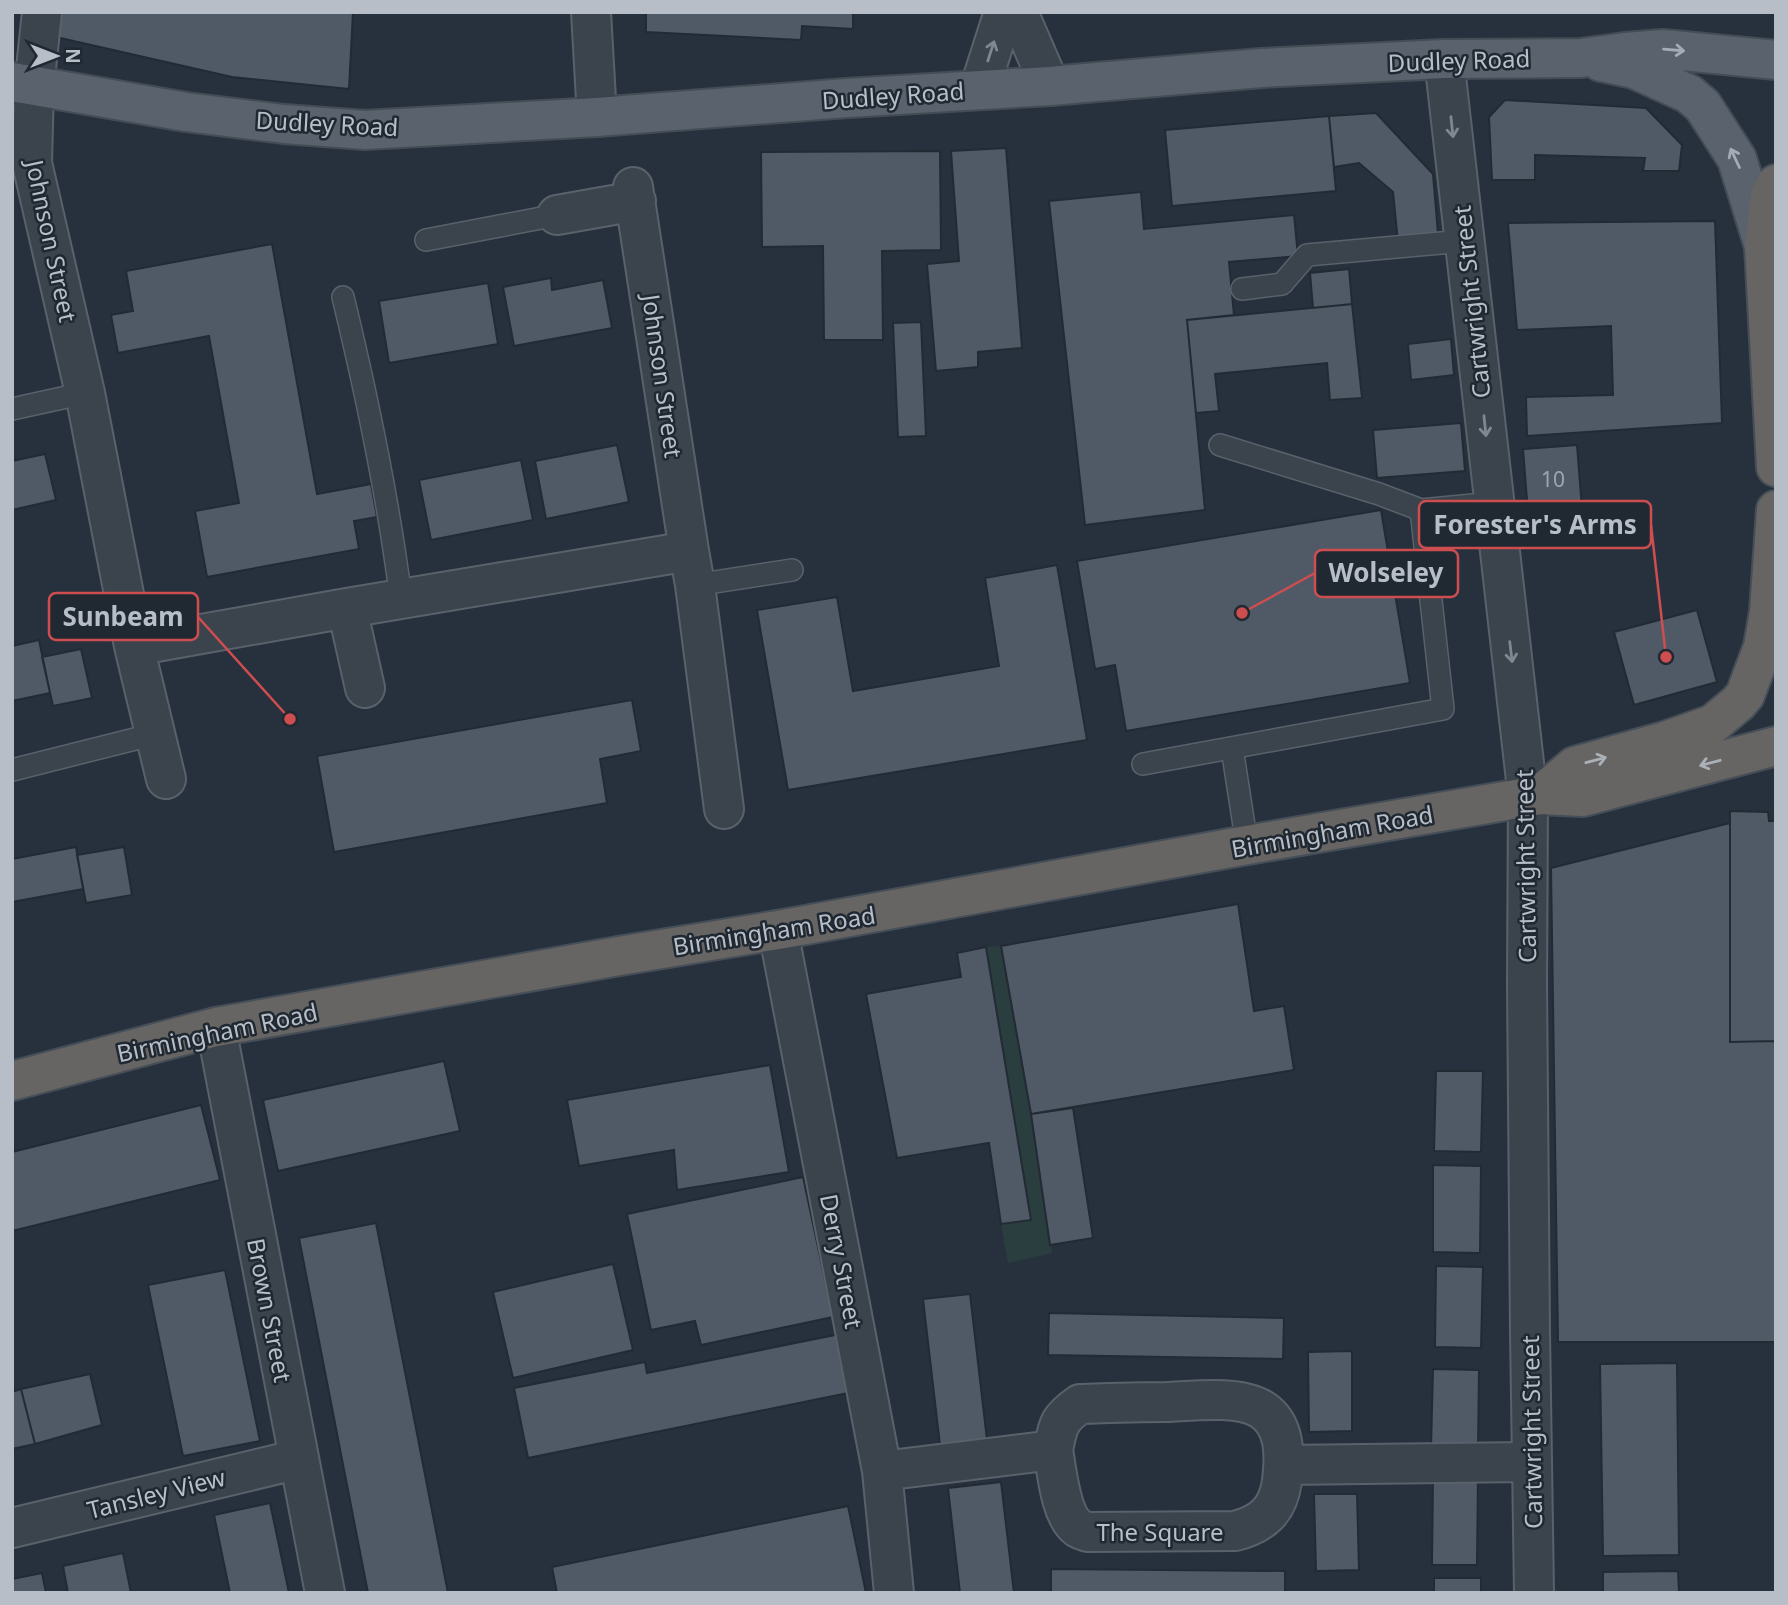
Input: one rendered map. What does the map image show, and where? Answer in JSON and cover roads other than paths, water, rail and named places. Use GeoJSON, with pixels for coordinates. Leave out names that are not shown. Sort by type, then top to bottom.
{"type":"FeatureCollection","features":[{"type":"Feature","properties":{"kind":"highway"},"geometry":{"type":"LineString","coordinates":[[1776,184],[1770,196],[1764,246],[1776,467]]}},
{"type":"Feature","properties":{"kind":"highway"},"geometry":{"type":"LineString","coordinates":[[1534,797],[1575,766],[1665,741],[1713,724],[1745,695],[1763,647],[1769,612],[1776,510]]}},
{"type":"Feature","properties":{"kind":"highway","name":"Birmingham Road"},"geometry":{"type":"LineString","coordinates":[[12,1081],[216,1027],[778,930],[1247,845],[1534,797],[1583,797],[1776,746]]}},
{"type":"Feature","properties":{"kind":"main road","name":"Dudley Road"},"geometry":{"type":"LineString","coordinates":[[23,84],[186,112],[284,124],[365,130],[1050,86],[1261,68],[1504,57],[1581,58],[1663,49],[1776,60]]}},
{"type":"Feature","properties":{"kind":"main road"},"geometry":{"type":"LineString","coordinates":[[1581,58],[1634,69],[1689,94],[1703,106],[1737,159],[1764,246]]}},
{"type":"Feature","properties":{"kind":"street","name":"Johnson Street"},"geometry":{"type":"LineString","coordinates":[[42,12],[23,84],[32,163],[85,393],[134,646],[166,779]]}},
{"type":"Feature","properties":{"kind":"street"},"geometry":{"type":"LineString","coordinates":[[591,12],[597,117]]}},
{"type":"Feature","properties":{"kind":"street"},"geometry":{"type":"LineString","coordinates":[[978,90],[1004,12]]}},
{"type":"Feature","properties":{"kind":"street"},"geometry":{"type":"LineString","coordinates":[[1018,12],[1050,86]]}},
{"type":"Feature","properties":{"kind":"street","name":"Cartwright Street"},"geometry":{"type":"LineString","coordinates":[[1444,59],[1494,503],[1534,797],[1527,998],[1534,1593]]}},
{"type":"Feature","properties":{"kind":"street","name":"Johnson Street"},"geometry":{"type":"LineString","coordinates":[[557,215],[635,194],[692,568],[724,808]]}},
{"type":"Feature","properties":{"kind":"street"},"geometry":{"type":"LineString","coordinates":[[134,646],[401,599],[692,568]]}},
{"type":"Feature","properties":{"kind":"street"},"geometry":{"type":"LineString","coordinates":[[347,608],[365,688]]}},
{"type":"Feature","properties":{"kind":"street","name":"Derry Street"},"geometry":{"type":"LineString","coordinates":[[778,930],[882,1471],[894,1593]]}},
{"type":"Feature","properties":{"kind":"street","name":"Brown Street"},"geometry":{"type":"LineString","coordinates":[[216,1027],[326,1593]]}},
{"type":"Feature","properties":{"kind":"street","name":"The Square"},"geometry":{"type":"LineString","coordinates":[[1227,1400],[1262,1409],[1273,1420],[1281,1435],[1284,1465],[1281,1490],[1274,1506],[1263,1519],[1251,1527],[1234,1531],[1088,1532],[1077,1527],[1065,1507],[1053,1450],[1058,1426],[1070,1411],[1080,1404],[1227,1400]]}},
{"type":"Feature","properties":{"kind":"street"},"geometry":{"type":"LineString","coordinates":[[882,1471],[1053,1450]]}},
{"type":"Feature","properties":{"kind":"street","name":"Tansley View"},"geometry":{"type":"LineString","coordinates":[[12,1528],[299,1459]]}},
{"type":"Feature","properties":{"kind":"street"},"geometry":{"type":"LineString","coordinates":[[1284,1465],[1532,1462]]}},
{"type":"Feature","properties":{"kind":"lane"},"geometry":{"type":"LineString","coordinates":[[426,240],[557,215]]}},
{"type":"Feature","properties":{"kind":"lane"},"geometry":{"type":"LineString","coordinates":[[1242,289],[1282,284],[1307,255],[1464,241]]}},
{"type":"Feature","properties":{"kind":"lane"},"geometry":{"type":"LineString","coordinates":[[343,297],[361,372],[401,599]]}},
{"type":"Feature","properties":{"kind":"lane"},"geometry":{"type":"LineString","coordinates":[[12,408],[85,393]]}},
{"type":"Feature","properties":{"kind":"lane"},"geometry":{"type":"LineString","coordinates":[[1220,444],[1421,510],[1494,503]]}},
{"type":"Feature","properties":{"kind":"lane"},"geometry":{"type":"LineString","coordinates":[[1143,764],[1443,709],[1421,510]]}},
{"type":"Feature","properties":{"kind":"lane"},"geometry":{"type":"LineString","coordinates":[[692,568],[792,570]]}},
{"type":"Feature","properties":{"kind":"lane"},"geometry":{"type":"LineString","coordinates":[[12,770],[155,734]]}},
{"type":"Feature","properties":{"kind":"lane"},"geometry":{"type":"LineString","coordinates":[[1232,748],[1247,845]]}},
{"type":"Feature","properties":{"kind":"place","name":"Wolseley"},"geometry":{"type":"Point","coordinates":[1242,613]}},
{"type":"Feature","properties":{"kind":"place","name":"Forester's Arms"},"geometry":{"type":"Point","coordinates":[1666,657]}},
{"type":"Feature","properties":{"kind":"place","name":"Sunbeam"},"geometry":{"type":"Point","coordinates":[290,719]}}]}
